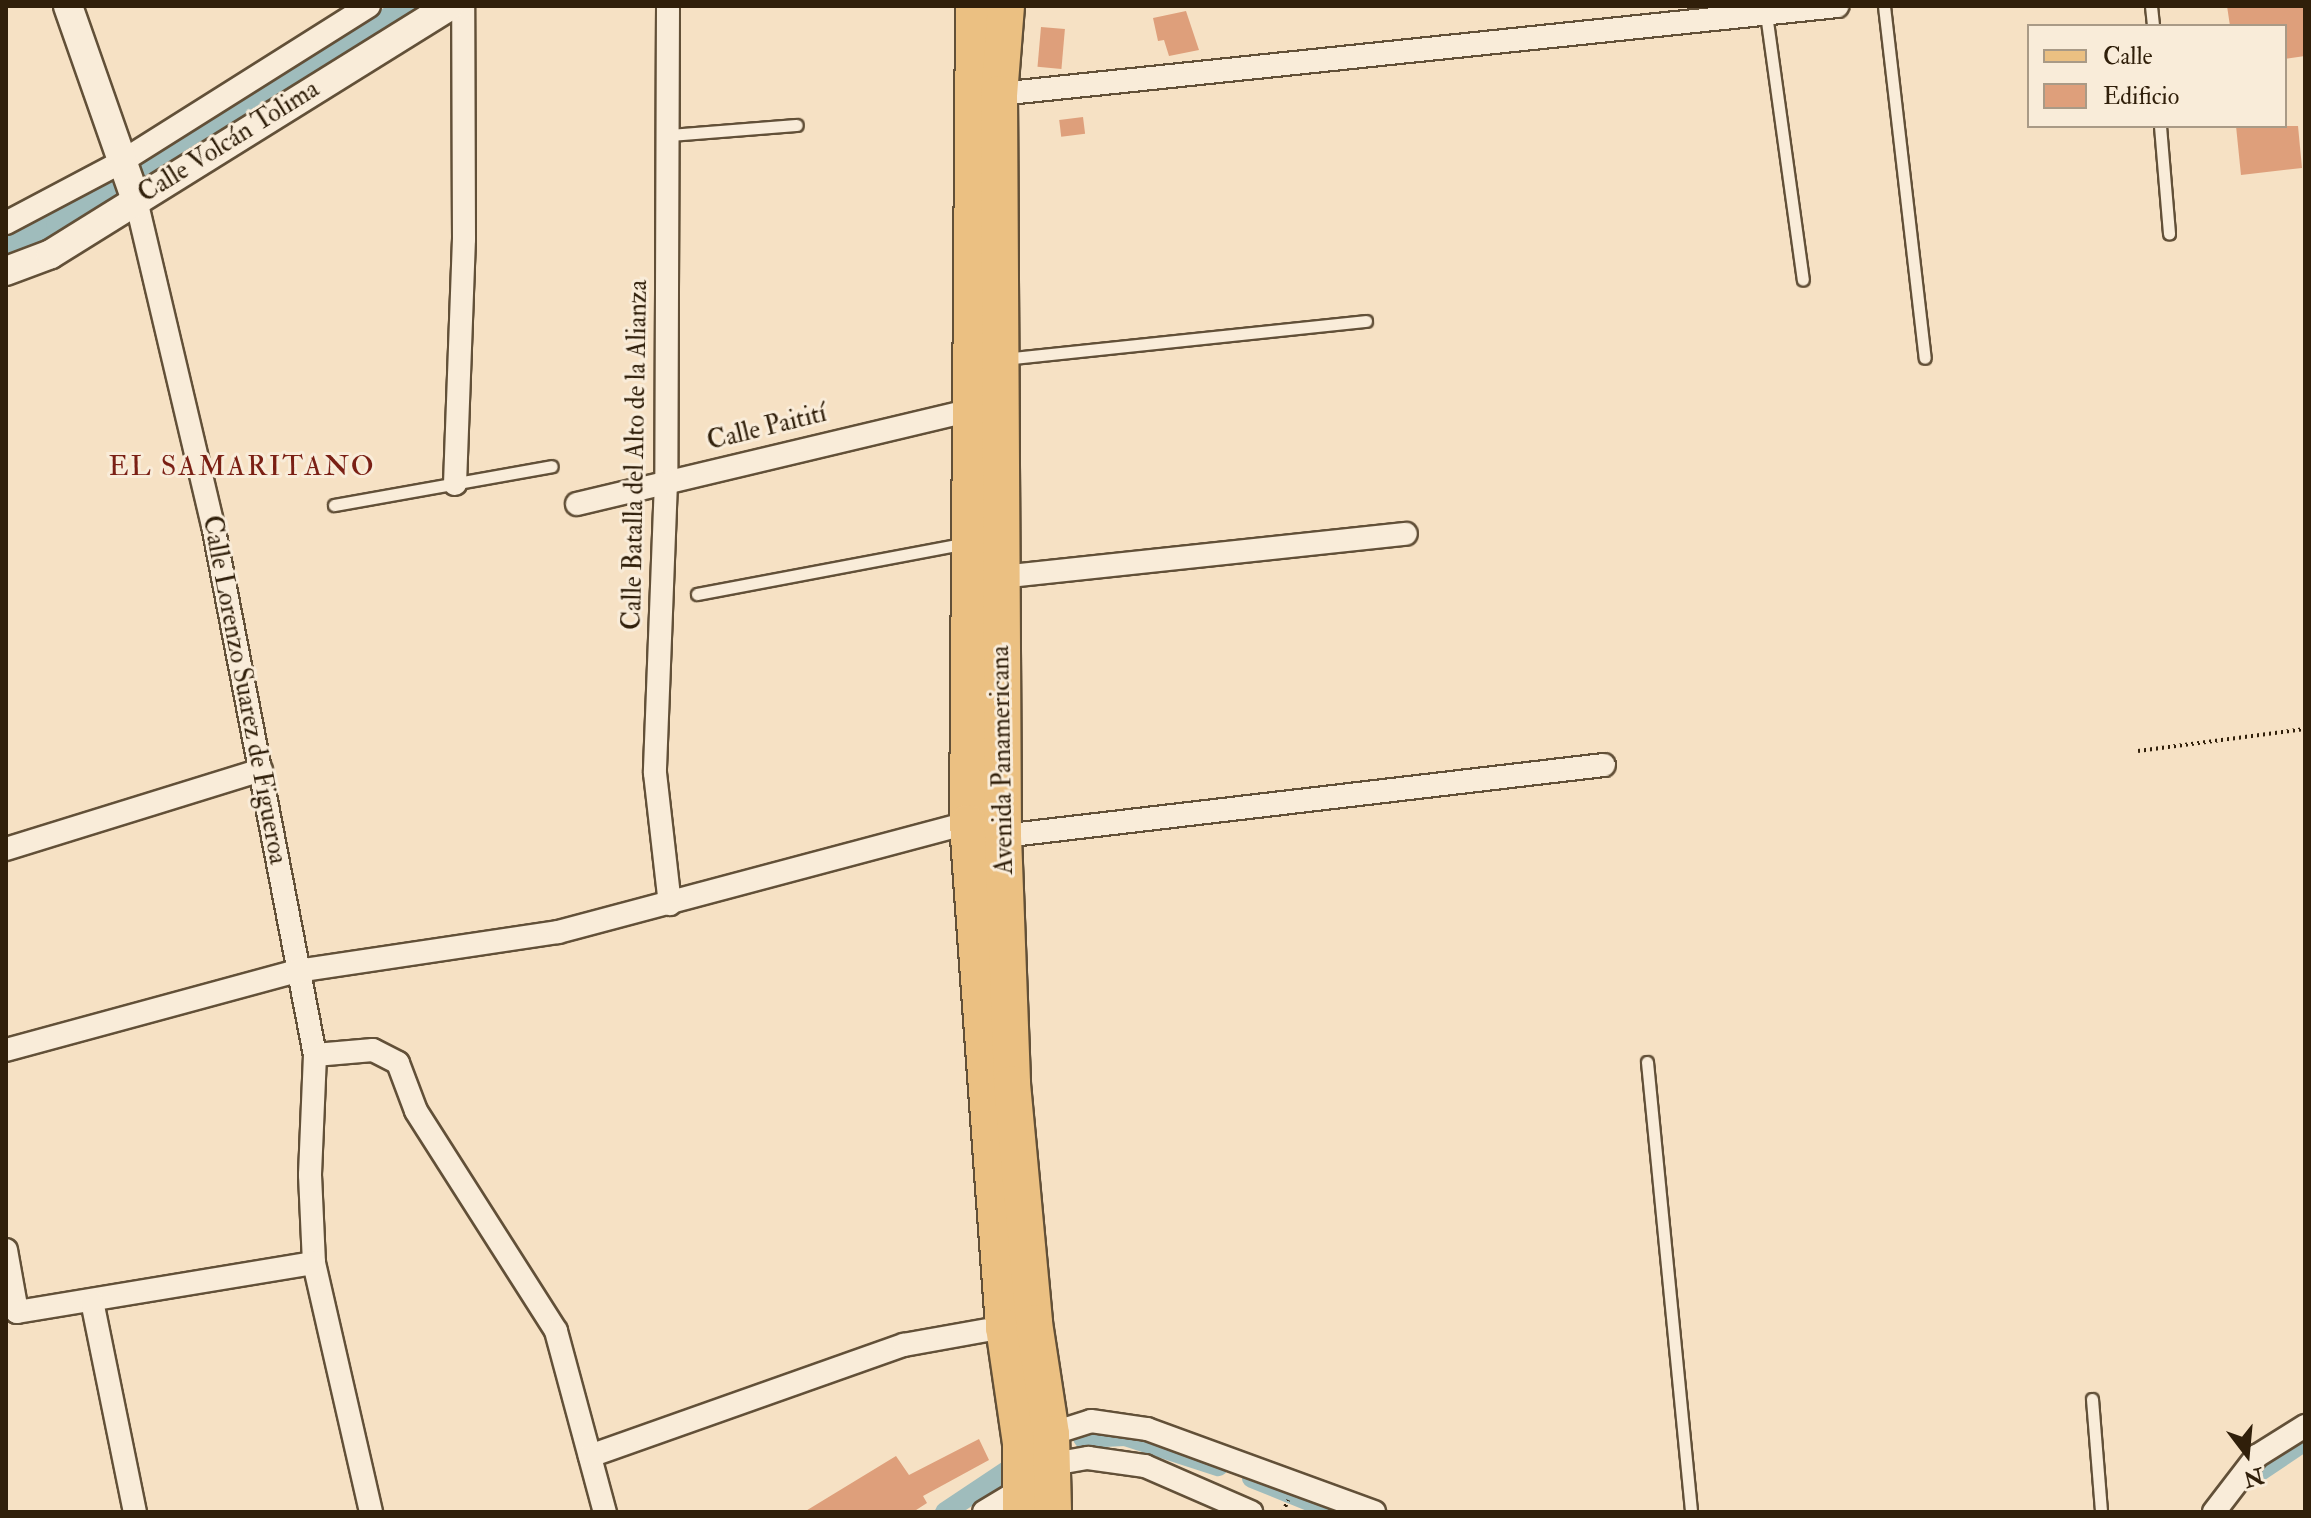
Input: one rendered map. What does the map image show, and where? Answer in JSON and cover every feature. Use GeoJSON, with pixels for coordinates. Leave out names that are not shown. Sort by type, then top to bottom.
{"type":"FeatureCollection","features":[{"type":"Feature","properties":{"kind":"main road","name":"Avenida Panamericana"},"geometry":{"type":"LineString","coordinates":[[974,6],[968,823],[1004,1327],[1039,1477]]}},
{"type":"Feature","properties":{"kind":"main road","name":"Avenida Panamericana"},"geometry":{"type":"LineString","coordinates":[[1006,6],[999,94],[1003,836],[1012,1084],[1034,1323],[1039,1477]]}},
{"type":"Feature","properties":{"kind":"street","name":"Calle Lorenzo Suarez de Figueroa"},"geometry":{"type":"LineString","coordinates":[[68,6],[129,182],[213,525],[315,1055],[310,1175],[314,1263],[371,1512]]}},
{"type":"Feature","properties":{"kind":"street","name":"Calle Volcán Tolima"},"geometry":{"type":"LineString","coordinates":[[6,271],[51,254],[129,182],[369,6]]}},
{"type":"Feature","properties":{"kind":"street","name":"Calle Volcán Tolima"},"geometry":{"type":"LineString","coordinates":[[6,223],[129,182],[449,6]]}},
{"type":"Feature","properties":{"kind":"street"},"geometry":{"type":"LineString","coordinates":[[455,484],[464,239],[463,6]]}},
{"type":"Feature","properties":{"kind":"street","name":"Calle Batalla del Alto de la Alianza"},"geometry":{"type":"LineString","coordinates":[[668,6],[666,482],[655,773],[670,904]]}},
{"type":"Feature","properties":{"kind":"street"},"geometry":{"type":"LineString","coordinates":[[999,94],[1837,6]]}},
{"type":"Feature","properties":{"kind":"street","name":"Calle Paitití"},"geometry":{"type":"LineString","coordinates":[[577,504],[971,410]]}},
{"type":"Feature","properties":{"kind":"street"},"geometry":{"type":"LineString","coordinates":[[1001,577],[1406,534]]}},
{"type":"Feature","properties":{"kind":"street"},"geometry":{"type":"LineString","coordinates":[[1003,836],[1604,765]]}},
{"type":"Feature","properties":{"kind":"street"},"geometry":{"type":"LineString","coordinates":[[6,849],[261,770]]}},
{"type":"Feature","properties":{"kind":"street"},"geometry":{"type":"LineString","coordinates":[[6,1050],[297,971],[558,932],[968,823]]}},
{"type":"Feature","properties":{"kind":"street"},"geometry":{"type":"LineString","coordinates":[[315,1055],[373,1050],[398,1063],[416,1111],[556,1331],[605,1512]]}},
{"type":"Feature","properties":{"kind":"street"},"geometry":{"type":"LineString","coordinates":[[6,1250],[17,1312],[314,1263]]}},
{"type":"Feature","properties":{"kind":"street"},"geometry":{"type":"LineString","coordinates":[[92,1301],[135,1512]]}},
{"type":"Feature","properties":{"kind":"street"},"geometry":{"type":"LineString","coordinates":[[590,1456],[904,1345],[1004,1327]]}},
{"type":"Feature","properties":{"kind":"street"},"geometry":{"type":"LineString","coordinates":[[1039,1477],[1091,1421],[1147,1429],[1374,1512]]}},
{"type":"Feature","properties":{"kind":"street"},"geometry":{"type":"LineString","coordinates":[[2214,1512],[2257,1456],[2305,1426]]}},
{"type":"Feature","properties":{"kind":"street"},"geometry":{"type":"LineString","coordinates":[[984,1512],[1039,1477],[1088,1458],[1145,1466],[1251,1512]]}},
{"type":"Feature","properties":{"kind":"lane"},"geometry":{"type":"LineString","coordinates":[[1884,6],[1925,358]]}},
{"type":"Feature","properties":{"kind":"lane"},"geometry":{"type":"LineString","coordinates":[[1766,14],[1803,279]]}},
{"type":"Feature","properties":{"kind":"lane"},"geometry":{"type":"LineString","coordinates":[[669,135],[797,125]]}},
{"type":"Feature","properties":{"kind":"lane"},"geometry":{"type":"LineString","coordinates":[[2160,128],[2169,234]]}},
{"type":"Feature","properties":{"kind":"lane"},"geometry":{"type":"LineString","coordinates":[[1002,360],[1366,321]]}},
{"type":"Feature","properties":{"kind":"lane"},"geometry":{"type":"LineString","coordinates":[[334,505],[552,466]]}},
{"type":"Feature","properties":{"kind":"lane"},"geometry":{"type":"LineString","coordinates":[[697,594],[970,542]]}},
{"type":"Feature","properties":{"kind":"lane"},"geometry":{"type":"LineString","coordinates":[[1647,1062],[1691,1512]]}},
{"type":"Feature","properties":{"kind":"lane"},"geometry":{"type":"LineString","coordinates":[[2092,1399],[2101,1512]]}},
{"type":"Feature","properties":{"kind":"path"},"geometry":{"type":"LineString","coordinates":[[2138,751],[2305,729]]}},
{"type":"Feature","properties":{"kind":"building"},"geometry":{"type":"Polygon","coordinates":[[[2227,6],[2305,6],[2305,56],[2287,59],[2287,24],[2230,24],[2227,6]]]}},
{"type":"Feature","properties":{"kind":"building"},"geometry":{"type":"Polygon","coordinates":[[[1186,11],[1199,50],[1169,56],[1164,40],[1158,41],[1153,18],[1186,11]]]}},
{"type":"Feature","properties":{"kind":"building"},"geometry":{"type":"Polygon","coordinates":[[[1041,27],[1065,29],[1061,69],[1038,67],[1041,27]]]}},
{"type":"Feature","properties":{"kind":"building"},"geometry":{"type":"Polygon","coordinates":[[[1083,117],[1085,134],[1061,137],[1059,120],[1083,117]]]}},
{"type":"Feature","properties":{"kind":"building"},"geometry":{"type":"Polygon","coordinates":[[[2298,126],[2302,168],[2241,175],[2236,128],[2298,126]]]}},
{"type":"Feature","properties":{"kind":"building"},"geometry":{"type":"Polygon","coordinates":[[[979,1439],[989,1460],[923,1496],[927,1503],[913,1512],[804,1512],[896,1456],[909,1475],[979,1439]]]}},
{"type":"Feature","properties":{"kind":"waterway"},"geometry":{"type":"LineString","coordinates":[[6,247],[56,223],[406,6]]}},
{"type":"Feature","properties":{"kind":"waterway"},"geometry":{"type":"LineString","coordinates":[[1083,1438],[1125,1436],[1218,1466]]}},
{"type":"Feature","properties":{"kind":"waterway"},"geometry":{"type":"LineString","coordinates":[[2244,1482],[2305,1441]]}},
{"type":"Feature","properties":{"kind":"waterway"},"geometry":{"type":"LineString","coordinates":[[945,1512],[1014,1466]]}},
{"type":"Feature","properties":{"kind":"waterway"},"geometry":{"type":"LineString","coordinates":[[1252,1478],[1336,1512]]}},
{"type":"Feature","properties":{"kind":"district","name":"EL SAMARITANO"},"geometry":{"type":"Point","coordinates":[242,467]}}]}
